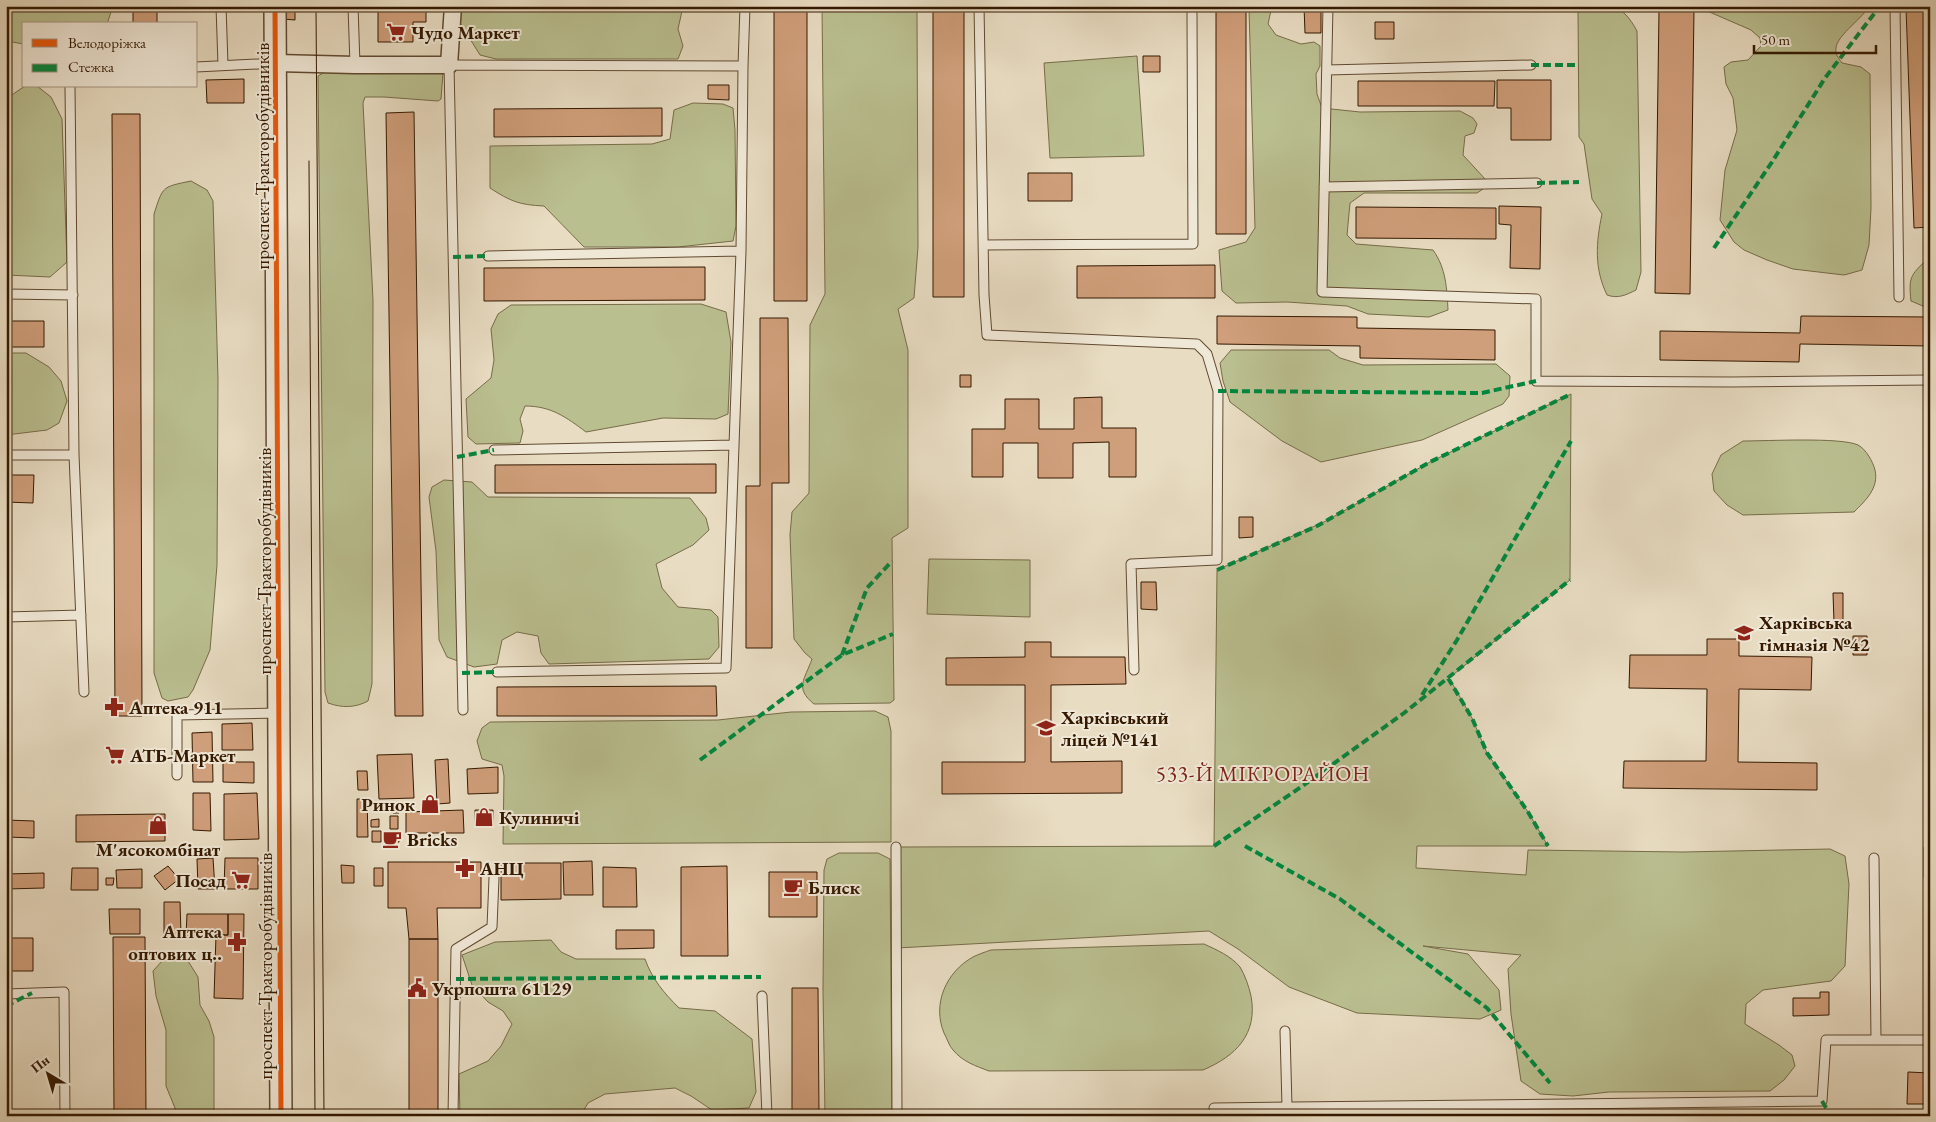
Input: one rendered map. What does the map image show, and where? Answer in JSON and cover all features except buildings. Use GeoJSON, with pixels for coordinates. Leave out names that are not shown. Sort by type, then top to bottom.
{"type":"FeatureCollection","features":[{"type":"Feature","properties":{"kind":"street","name":"проспект Тракторобудівників"},"geometry":{"type":"LineString","coordinates":[[276,6],[281,1116]]}},
{"type":"Feature","properties":{"kind":"street"},"geometry":{"type":"LineString","coordinates":[[277,62],[354,65],[449,65],[453,6]]}},
{"type":"Feature","properties":{"kind":"lane"},"geometry":{"type":"LineString","coordinates":[[221,6],[223,65]]}},
{"type":"Feature","properties":{"kind":"lane"},"geometry":{"type":"LineString","coordinates":[[353,6],[354,65]]}},
{"type":"Feature","properties":{"kind":"lane"},"geometry":{"type":"LineString","coordinates":[[497,672],[726,668],[741,251],[745,6]]}},
{"type":"Feature","properties":{"kind":"lane"},"geometry":{"type":"LineString","coordinates":[[979,6],[983,245],[987,335],[1197,344],[1208,354],[1218,391],[1217,560],[1131,564],[1134,670]]}},
{"type":"Feature","properties":{"kind":"lane"},"geometry":{"type":"LineString","coordinates":[[1328,6],[1322,292],[1536,299],[1536,381],[1930,380]]}},
{"type":"Feature","properties":{"kind":"lane"},"geometry":{"type":"LineString","coordinates":[[1895,6],[1899,297]]}},
{"type":"Feature","properties":{"kind":"lane"},"geometry":{"type":"LineString","coordinates":[[983,245],[1193,244],[1192,14]]}},
{"type":"Feature","properties":{"kind":"lane"},"geometry":{"type":"LineString","coordinates":[[198,68],[277,62]]}},
{"type":"Feature","properties":{"kind":"lane"},"geometry":{"type":"LineString","coordinates":[[462,710],[449,65],[743,66]]}},
{"type":"Feature","properties":{"kind":"lane"},"geometry":{"type":"LineString","coordinates":[[1327,70],[1531,65]]}},
{"type":"Feature","properties":{"kind":"lane"},"geometry":{"type":"LineString","coordinates":[[70,88],[74,295],[74,455],[84,692]]}},
{"type":"Feature","properties":{"kind":"lane"},"geometry":{"type":"LineString","coordinates":[[1324,187],[1537,183]]}},
{"type":"Feature","properties":{"kind":"lane"},"geometry":{"type":"LineString","coordinates":[[488,256],[741,251]]}},
{"type":"Feature","properties":{"kind":"lane"},"geometry":{"type":"LineString","coordinates":[[6,294],[74,295]]}},
{"type":"Feature","properties":{"kind":"lane"},"geometry":{"type":"LineString","coordinates":[[494,450],[734,445]]}},
{"type":"Feature","properties":{"kind":"lane"},"geometry":{"type":"LineString","coordinates":[[6,455],[74,455]]}},
{"type":"Feature","properties":{"kind":"lane"},"geometry":{"type":"LineString","coordinates":[[6,616],[81,615]]}},
{"type":"Feature","properties":{"kind":"lane"},"geometry":{"type":"LineString","coordinates":[[177,775],[177,715],[280,713]]}},
{"type":"Feature","properties":{"kind":"lane"},"geometry":{"type":"LineString","coordinates":[[896,847],[897,1116]]}},
{"type":"Feature","properties":{"kind":"lane"},"geometry":{"type":"LineString","coordinates":[[1874,858],[1876,1040]]}},
{"type":"Feature","properties":{"kind":"lane"},"geometry":{"type":"LineString","coordinates":[[453,1116],[456,949],[492,927],[494,878]]}},
{"type":"Feature","properties":{"kind":"lane"},"geometry":{"type":"LineString","coordinates":[[6,994],[64,992],[65,1116]]}},
{"type":"Feature","properties":{"kind":"lane"},"geometry":{"type":"LineString","coordinates":[[762,996],[767,1116]]}},
{"type":"Feature","properties":{"kind":"lane"},"geometry":{"type":"LineString","coordinates":[[1285,1031],[1287,1108]]}},
{"type":"Feature","properties":{"kind":"lane"},"geometry":{"type":"LineString","coordinates":[[1214,1108],[1822,1101],[1826,1040],[1930,1040]]}},
{"type":"Feature","properties":{"kind":"green space"},"geometry":{"type":"Polygon","coordinates":[[[6,6],[113,6],[108,22],[22,22],[22,44],[6,41],[6,6]]]}},
{"type":"Feature","properties":{"kind":"green space"},"geometry":{"type":"Polygon","coordinates":[[[458,6],[691,6],[682,11],[678,29],[683,46],[678,59],[496,59],[480,55],[457,18],[458,6]]]}},
{"type":"Feature","properties":{"kind":"green space"},"geometry":{"type":"Polygon","coordinates":[[[822,6],[916,6],[917,11],[918,247],[914,298],[898,309],[908,350],[908,528],[892,538],[894,700],[890,703],[814,704],[804,693],[803,688],[804,678],[812,659],[794,639],[790,535],[792,512],[809,493],[810,325],[825,294],[822,6]]]}},
{"type":"Feature","properties":{"kind":"green space"},"geometry":{"type":"Polygon","coordinates":[[[1247,6],[1272,6],[1268,24],[1276,35],[1301,44],[1314,42],[1320,46],[1320,66],[1316,74],[1317,94],[1322,108],[1360,112],[1460,111],[1473,118],[1477,124],[1474,133],[1465,136],[1463,155],[1486,180],[1483,189],[1477,193],[1364,193],[1350,203],[1347,235],[1356,244],[1433,250],[1443,271],[1448,310],[1429,317],[1368,314],[1347,306],[1287,302],[1236,303],[1222,291],[1219,250],[1246,242],[1255,228],[1249,8],[1247,6]]]}},
{"type":"Feature","properties":{"kind":"green space"},"geometry":{"type":"Polygon","coordinates":[[[1581,6],[1608,6],[1620,10],[1626,15],[1637,31],[1641,272],[1636,290],[1618,296],[1607,295],[1600,275],[1597,255],[1602,214],[1592,199],[1584,144],[1579,137],[1578,8],[1581,6]]]}},
{"type":"Feature","properties":{"kind":"green space"},"geometry":{"type":"Polygon","coordinates":[[[1680,6],[1869,6],[1843,35],[1836,46],[1837,56],[1842,63],[1861,67],[1870,74],[1871,208],[1869,245],[1862,270],[1844,275],[1793,269],[1744,250],[1734,242],[1720,220],[1725,170],[1737,130],[1733,98],[1726,84],[1724,67],[1731,62],[1748,60],[1761,46],[1760,38],[1751,30],[1698,7],[1680,6]]]}},
{"type":"Feature","properties":{"kind":"green space"},"geometry":{"type":"Polygon","coordinates":[[[1137,56],[1144,156],[1050,158],[1044,63],[1137,56]]]}},
{"type":"Feature","properties":{"kind":"green space"},"geometry":{"type":"Polygon","coordinates":[[[438,69],[443,73],[441,99],[438,101],[365,97],[363,103],[373,300],[372,684],[368,701],[353,706],[338,706],[328,703],[325,692],[318,76],[328,70],[438,69]]]}},
{"type":"Feature","properties":{"kind":"green space"},"geometry":{"type":"Polygon","coordinates":[[[22,88],[40,88],[51,97],[62,119],[67,262],[50,277],[6,275],[6,99],[22,88]]]}},
{"type":"Feature","properties":{"kind":"green space"},"geometry":{"type":"Polygon","coordinates":[[[693,103],[723,104],[733,108],[736,226],[733,241],[678,247],[584,247],[544,206],[515,202],[490,188],[490,146],[652,144],[670,139],[674,110],[693,103]]]}},
{"type":"Feature","properties":{"kind":"green space"},"geometry":{"type":"Polygon","coordinates":[[[191,181],[207,190],[213,201],[218,379],[217,565],[210,650],[193,690],[188,697],[168,701],[162,698],[154,673],[154,214],[165,189],[191,181]]]}},
{"type":"Feature","properties":{"kind":"green space"},"geometry":{"type":"Polygon","coordinates":[[[1930,256],[1930,309],[1911,301],[1910,285],[1915,271],[1930,256]]]}},
{"type":"Feature","properties":{"kind":"green space"},"geometry":{"type":"Polygon","coordinates":[[[701,304],[726,312],[731,342],[728,414],[716,419],[663,418],[586,432],[558,413],[543,408],[525,406],[520,419],[523,431],[520,443],[476,444],[468,437],[466,399],[491,378],[494,360],[491,329],[498,314],[511,305],[701,304]]]}},
{"type":"Feature","properties":{"kind":"green space"},"geometry":{"type":"Polygon","coordinates":[[[1231,350],[1329,350],[1340,358],[1363,365],[1496,364],[1510,376],[1509,396],[1503,404],[1422,440],[1321,462],[1282,441],[1230,402],[1223,381],[1220,363],[1231,350]]]}},
{"type":"Feature","properties":{"kind":"green space"},"geometry":{"type":"Polygon","coordinates":[[[6,353],[26,353],[49,367],[61,381],[67,401],[59,423],[47,430],[6,435],[6,353]]]}},
{"type":"Feature","properties":{"kind":"green space"},"geometry":{"type":"Polygon","coordinates":[[[1571,394],[1570,580],[1449,678],[1472,718],[1487,753],[1528,812],[1548,846],[1417,846],[1416,868],[1526,875],[1528,850],[1683,852],[1830,849],[1845,856],[1849,884],[1845,966],[1831,981],[1763,990],[1746,1004],[1745,1024],[1792,1055],[1795,1066],[1784,1080],[1770,1091],[1609,1092],[1573,1096],[1540,1094],[1521,1081],[1511,1014],[1508,969],[1521,955],[1423,946],[1468,954],[1499,990],[1501,1010],[1480,1019],[1357,1013],[1289,987],[1238,949],[1209,931],[897,948],[896,847],[1214,846],[1217,570],[1326,521],[1430,462],[1571,394]]]}},
{"type":"Feature","properties":{"kind":"green space"},"geometry":{"type":"Polygon","coordinates":[[[1820,440],[1858,445],[1866,453],[1874,467],[1876,476],[1873,488],[1867,498],[1854,512],[1743,515],[1727,505],[1714,491],[1712,474],[1721,455],[1743,441],[1820,440]]]}},
{"type":"Feature","properties":{"kind":"green space"},"geometry":{"type":"Polygon","coordinates":[[[444,480],[472,482],[488,497],[690,498],[706,518],[709,530],[693,545],[656,564],[662,588],[678,607],[711,610],[718,617],[719,647],[709,659],[549,664],[541,653],[538,636],[517,632],[502,640],[497,664],[474,667],[447,657],[439,640],[436,551],[429,497],[432,487],[444,480]]]}},
{"type":"Feature","properties":{"kind":"green space"},"geometry":{"type":"Polygon","coordinates":[[[929,559],[1030,560],[1030,617],[927,614],[929,559]]]}},
{"type":"Feature","properties":{"kind":"green space"},"geometry":{"type":"Polygon","coordinates":[[[875,711],[888,717],[891,731],[891,842],[503,844],[504,776],[502,765],[482,759],[477,741],[482,728],[490,722],[718,720],[791,712],[875,711]]]}},
{"type":"Feature","properties":{"kind":"green space"},"geometry":{"type":"Polygon","coordinates":[[[839,853],[878,853],[890,859],[892,1116],[825,1116],[824,870],[827,859],[839,853]]]}},
{"type":"Feature","properties":{"kind":"green space"},"geometry":{"type":"Polygon","coordinates":[[[551,940],[561,952],[576,959],[645,959],[659,985],[679,1008],[715,1011],[752,1039],[756,1092],[749,1108],[712,1110],[675,1088],[605,1094],[588,1103],[581,1115],[460,1116],[459,1074],[488,1061],[501,1046],[512,1024],[503,1011],[488,1002],[472,985],[462,955],[495,942],[551,940]]]}},
{"type":"Feature","properties":{"kind":"green space"},"geometry":{"type":"Polygon","coordinates":[[[1204,944],[1228,956],[1240,967],[1251,996],[1252,1010],[1248,1032],[1242,1042],[1225,1058],[1203,1070],[989,1071],[961,1058],[952,1048],[944,1033],[940,1011],[941,1000],[949,980],[964,963],[973,957],[991,950],[1204,944]]]}},
{"type":"Feature","properties":{"kind":"green space"},"geometry":{"type":"Polygon","coordinates":[[[164,959],[188,961],[198,977],[200,1005],[209,1021],[214,1037],[214,1116],[175,1116],[175,1108],[166,1086],[166,1030],[156,996],[153,971],[164,959]]]}},
{"type":"Feature","properties":{"kind":"green space"},"geometry":{"type":"Polygon","coordinates":[[[1930,1112],[1930,1116],[1885,1116],[1890,1113],[1930,1112]]]}},
{"type":"Feature","properties":{"kind":"tram line"},"geometry":{"type":"LineString","coordinates":[[316,6],[324,1116]]}},
{"type":"Feature","properties":{"kind":"tram line"},"geometry":{"type":"LineString","coordinates":[[309,161],[315,1116]]}},
{"type":"Feature","properties":{"kind":"marked path"},"geometry":{"type":"LineString","coordinates":[[1714,248],[1772,162],[1825,78],[1880,6]]}},
{"type":"Feature","properties":{"kind":"marked path"},"geometry":{"type":"LineString","coordinates":[[1531,65],[1578,65]]}},
{"type":"Feature","properties":{"kind":"marked path"},"geometry":{"type":"LineString","coordinates":[[1537,183],[1579,182]]}},
{"type":"Feature","properties":{"kind":"marked path"},"geometry":{"type":"LineString","coordinates":[[453,257],[488,256]]}},
{"type":"Feature","properties":{"kind":"marked path"},"geometry":{"type":"LineString","coordinates":[[1218,391],[1482,393],[1536,381]]}},
{"type":"Feature","properties":{"kind":"marked path"},"geometry":{"type":"LineString","coordinates":[[1217,570],[1317,526],[1430,462],[1571,394]]}},
{"type":"Feature","properties":{"kind":"marked path"},"geometry":{"type":"LineString","coordinates":[[1422,695],[1457,640],[1571,441]]}},
{"type":"Feature","properties":{"kind":"marked path"},"geometry":{"type":"LineString","coordinates":[[457,457],[494,450]]}},
{"type":"Feature","properties":{"kind":"marked path"},"geometry":{"type":"LineString","coordinates":[[842,655],[867,588],[892,561]]}},
{"type":"Feature","properties":{"kind":"marked path"},"geometry":{"type":"LineString","coordinates":[[1214,846],[1301,787],[1404,713],[1570,580]]}},
{"type":"Feature","properties":{"kind":"marked path"},"geometry":{"type":"LineString","coordinates":[[700,760],[842,655],[893,634]]}},
{"type":"Feature","properties":{"kind":"marked path"},"geometry":{"type":"LineString","coordinates":[[462,673],[497,672]]}},
{"type":"Feature","properties":{"kind":"marked path"},"geometry":{"type":"LineString","coordinates":[[1448,678],[1472,718],[1487,753],[1528,812],[1548,846]]}},
{"type":"Feature","properties":{"kind":"marked path"},"geometry":{"type":"LineString","coordinates":[[1245,846],[1340,899],[1487,1008],[1550,1083]]}},
{"type":"Feature","properties":{"kind":"marked path"},"geometry":{"type":"LineString","coordinates":[[456,979],[761,977]]}},
{"type":"Feature","properties":{"kind":"marked path"},"geometry":{"type":"LineString","coordinates":[[6,1006],[32,993]]}},
{"type":"Feature","properties":{"kind":"marked path"},"geometry":{"type":"LineString","coordinates":[[1822,1101],[1831,1116]]}},
{"type":"Feature","properties":{"kind":"cycle path"},"geometry":{"type":"LineString","coordinates":[[275,6],[281,1116]]}},
{"type":"Feature","properties":{"kind":"place","name":"Чудо Маркет"},"geometry":{"type":"Point","coordinates":[396,32]}},
{"type":"Feature","properties":{"kind":"place","name":"Харківська гімназія №42"},"geometry":{"type":"Point","coordinates":[1744,633]}},
{"type":"Feature","properties":{"kind":"place","name":"Аптека 911"},"geometry":{"type":"Point","coordinates":[114,707]}},
{"type":"Feature","properties":{"kind":"place","name":"Харківський ліцей №141"},"geometry":{"type":"Point","coordinates":[1046,728]}},
{"type":"Feature","properties":{"kind":"place","name":"АТБ-Маркет"},"geometry":{"type":"Point","coordinates":[115,755]}},
{"type":"Feature","properties":{"kind":"place","name":"Ринок"},"geometry":{"type":"Point","coordinates":[430,804]}},
{"type":"Feature","properties":{"kind":"place","name":"Кулиничі"},"geometry":{"type":"Point","coordinates":[484,817]}},
{"type":"Feature","properties":{"kind":"place","name":"М'ясокомбінат"},"geometry":{"type":"Point","coordinates":[158,825]}},
{"type":"Feature","properties":{"kind":"place","name":"Bricks"},"geometry":{"type":"Point","coordinates":[392,839]}},
{"type":"Feature","properties":{"kind":"place","name":"АНЦ"},"geometry":{"type":"Point","coordinates":[465,868]}},
{"type":"Feature","properties":{"kind":"place","name":"Посад"},"geometry":{"type":"Point","coordinates":[241,880]}},
{"type":"Feature","properties":{"kind":"place","name":"Блиск"},"geometry":{"type":"Point","coordinates":[793,887]}},
{"type":"Feature","properties":{"kind":"place","name":"Аптека оптових ц‥"},"geometry":{"type":"Point","coordinates":[237,942]}},
{"type":"Feature","properties":{"kind":"place","name":"Укрпошта 61129"},"geometry":{"type":"Point","coordinates":[417,988]}},
{"type":"Feature","properties":{"kind":"district","name":"533-Й МІКРОРАЙОН"},"geometry":{"type":"Point","coordinates":[1263,773]}}]}
